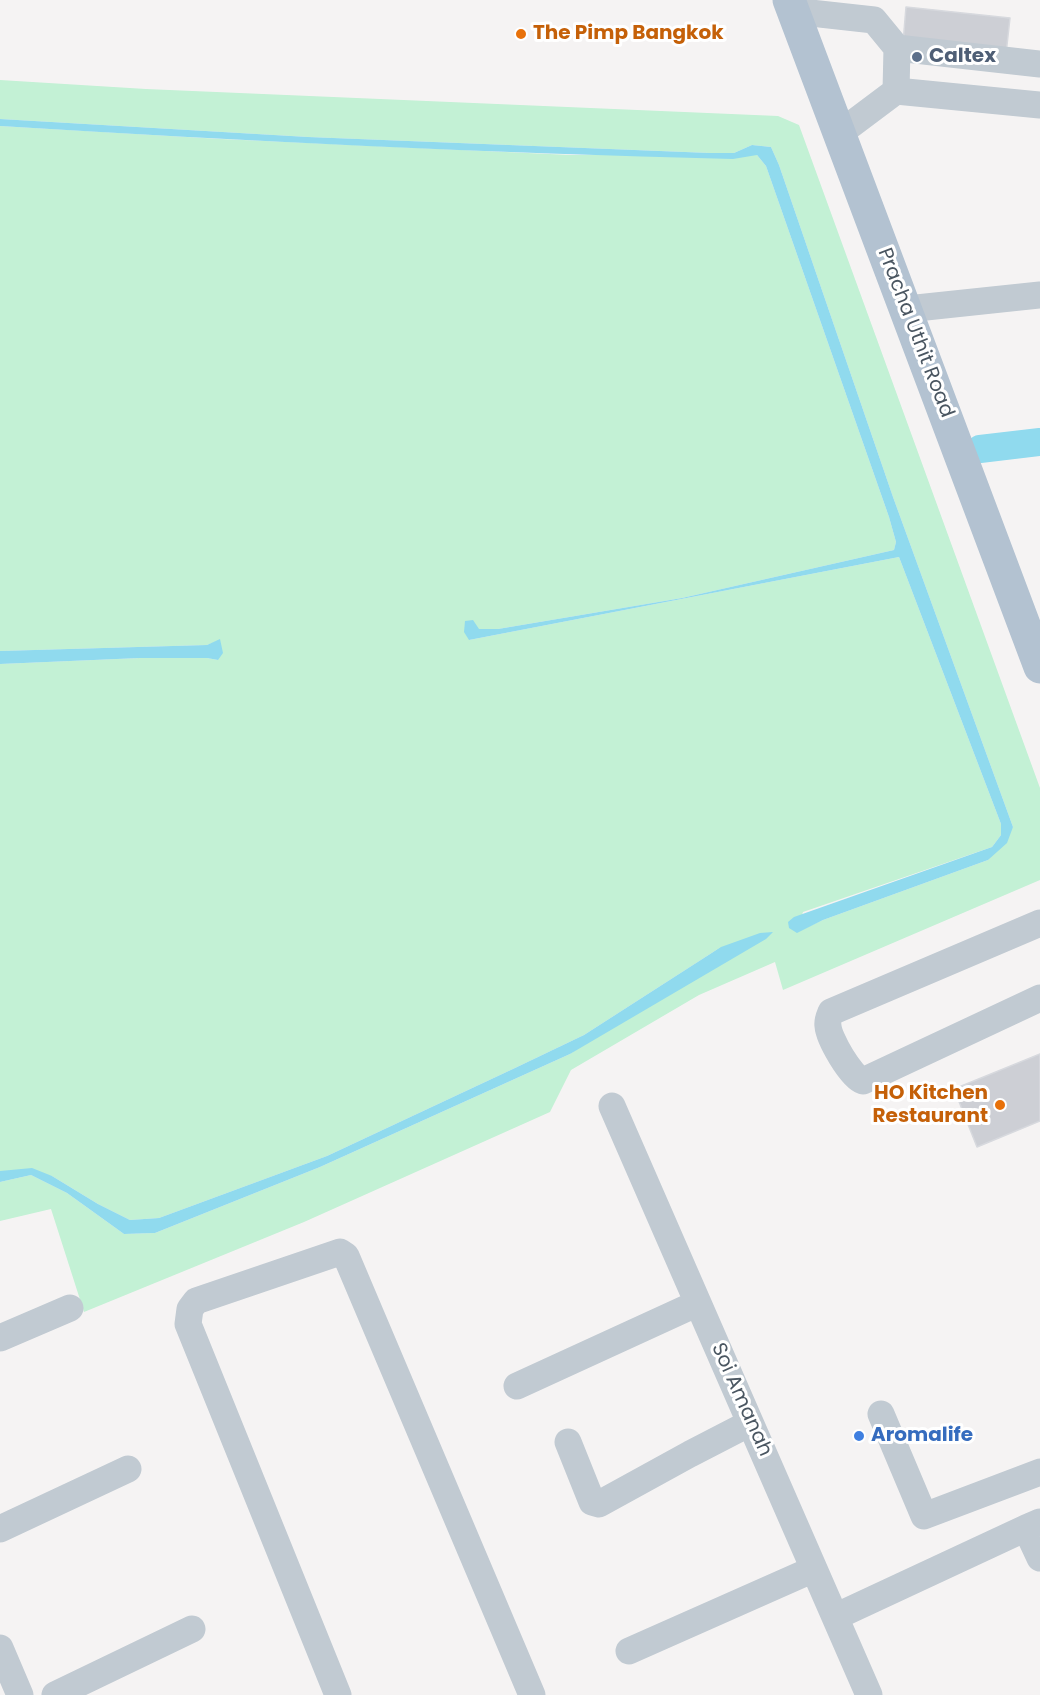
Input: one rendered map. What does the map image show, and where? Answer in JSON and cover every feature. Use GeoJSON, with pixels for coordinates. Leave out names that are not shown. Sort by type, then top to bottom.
{"type":"FeatureCollection","features":[{"type":"Feature","properties":{"kind":"main road","name":"Pracha Uthit Road"},"geometry":{"type":"LineString","coordinates":[[791,6],[1036,649]]}},
{"type":"Feature","properties":{"kind":"street"},"geometry":{"type":"LineString","coordinates":[[791,6],[874,20],[897,48],[896,91]]}},
{"type":"Feature","properties":{"kind":"street"},"geometry":{"type":"LineString","coordinates":[[897,48],[1040,63]]}},
{"type":"Feature","properties":{"kind":"street"},"geometry":{"type":"LineString","coordinates":[[840,133],[896,91],[1040,105]]}},
{"type":"Feature","properties":{"kind":"street"},"geometry":{"type":"LineString","coordinates":[[906,309],[1040,295]]}},
{"type":"Feature","properties":{"kind":"street"},"geometry":{"type":"LineString","coordinates":[[1040,923],[831,1012],[827,1021],[828,1029],[850,1072],[863,1081],[1040,998]]}},
{"type":"Feature","properties":{"kind":"street","name":"Soi Amanah"},"geometry":{"type":"LineString","coordinates":[[612,1106],[869,1695]]}},
{"type":"Feature","properties":{"kind":"street"},"geometry":{"type":"LineString","coordinates":[[338,1695],[188,1324],[188,1315],[196,1301],[339,1252],[346,1256],[532,1695]]}},
{"type":"Feature","properties":{"kind":"street"},"geometry":{"type":"LineString","coordinates":[[517,1386],[698,1303]]}},
{"type":"Feature","properties":{"kind":"street"},"geometry":{"type":"LineString","coordinates":[[0,1338],[70,1308]]}},
{"type":"Feature","properties":{"kind":"street"},"geometry":{"type":"LineString","coordinates":[[881,1414],[924,1516],[1040,1472]]}},
{"type":"Feature","properties":{"kind":"street"},"geometry":{"type":"LineString","coordinates":[[568,1442],[592,1502],[599,1504],[750,1423]]}},
{"type":"Feature","properties":{"kind":"street"},"geometry":{"type":"LineString","coordinates":[[0,1529],[128,1469]]}},
{"type":"Feature","properties":{"kind":"street"},"geometry":{"type":"LineString","coordinates":[[835,1617],[1033,1525],[1040,1557]]}},
{"type":"Feature","properties":{"kind":"street"},"geometry":{"type":"LineString","coordinates":[[628,1651],[814,1569]]}},
{"type":"Feature","properties":{"kind":"street"},"geometry":{"type":"LineString","coordinates":[[55,1695],[192,1629]]}},
{"type":"Feature","properties":{"kind":"street"},"geometry":{"type":"LineString","coordinates":[[0,1648],[20,1695]]}},
{"type":"Feature","properties":{"kind":"green space"},"geometry":{"type":"Polygon","coordinates":[[[0,80],[146,89],[778,116],[799,125],[1040,788],[1040,880],[783,990],[775,962],[699,995],[571,1070],[550,1112],[304,1222],[84,1312],[51,1209],[0,1221],[0,1182],[31,1175],[67,1193],[124,1234],[155,1233],[320,1167],[570,1054],[721,947],[584,1035],[327,1156],[159,1218],[130,1220],[52,1176],[0,1171],[0,664],[140,658],[218,660],[220,640],[207,645],[0,651],[0,126],[571,155],[757,155],[766,166],[889,517],[896,542],[894,550],[682,598],[498,629],[479,629],[469,640],[899,557],[1001,824],[1001,835],[992,847],[803,912],[797,932],[823,920],[988,860],[1013,827],[893,497],[771,147],[752,145],[734,153],[710,153],[308,137],[0,119],[0,80]]]}},
{"type":"Feature","properties":{"kind":"water"},"geometry":{"type":"Polygon","coordinates":[[[0,119],[308,137],[710,153],[734,153],[752,145],[771,147],[893,497],[1013,827],[1007,843],[988,860],[823,920],[797,933],[789,928],[788,922],[794,917],[992,847],[1001,835],[1001,824],[899,557],[469,640],[464,632],[465,621],[473,620],[479,629],[498,629],[682,598],[894,550],[896,542],[889,517],[766,166],[757,155],[733,159],[366,146],[0,126],[0,119]]]}},
{"type":"Feature","properties":{"kind":"water"},"geometry":{"type":"Polygon","coordinates":[[[220,639],[223,653],[218,660],[140,658],[0,664],[0,651],[207,645],[220,639]]]}},
{"type":"Feature","properties":{"kind":"water"},"geometry":{"type":"Polygon","coordinates":[[[773,932],[766,939],[570,1054],[320,1167],[155,1233],[124,1234],[67,1193],[31,1175],[0,1182],[0,1171],[32,1168],[52,1176],[130,1220],[159,1218],[327,1156],[584,1035],[721,947],[760,933],[773,932]]]}},
{"type":"Feature","properties":{"kind":"building"},"geometry":{"type":"Polygon","coordinates":[[[906,7],[1010,18],[1006,54],[903,43],[906,7]]]}},
{"type":"Feature","properties":{"kind":"building","name":"HO Kitchen Restaurant"},"geometry":{"type":"Polygon","coordinates":[[[1040,1054],[1040,1121],[977,1147],[954,1089],[1040,1054]]]}},
{"type":"Feature","properties":{"kind":"waterway"},"geometry":{"type":"LineString","coordinates":[[980,449],[1040,442]]}},
{"type":"Feature","properties":{"kind":"place","name":"The Pimp Bangkok"},"geometry":{"type":"Point","coordinates":[521,34]}},
{"type":"Feature","properties":{"kind":"place","name":"Caltex"},"geometry":{"type":"Point","coordinates":[917,57]}},
{"type":"Feature","properties":{"kind":"place","name":"HO Kitchen Restaurant"},"geometry":{"type":"Point","coordinates":[1000,1105]}},
{"type":"Feature","properties":{"kind":"place","name":"Aromalife"},"geometry":{"type":"Point","coordinates":[859,1436]}}]}
